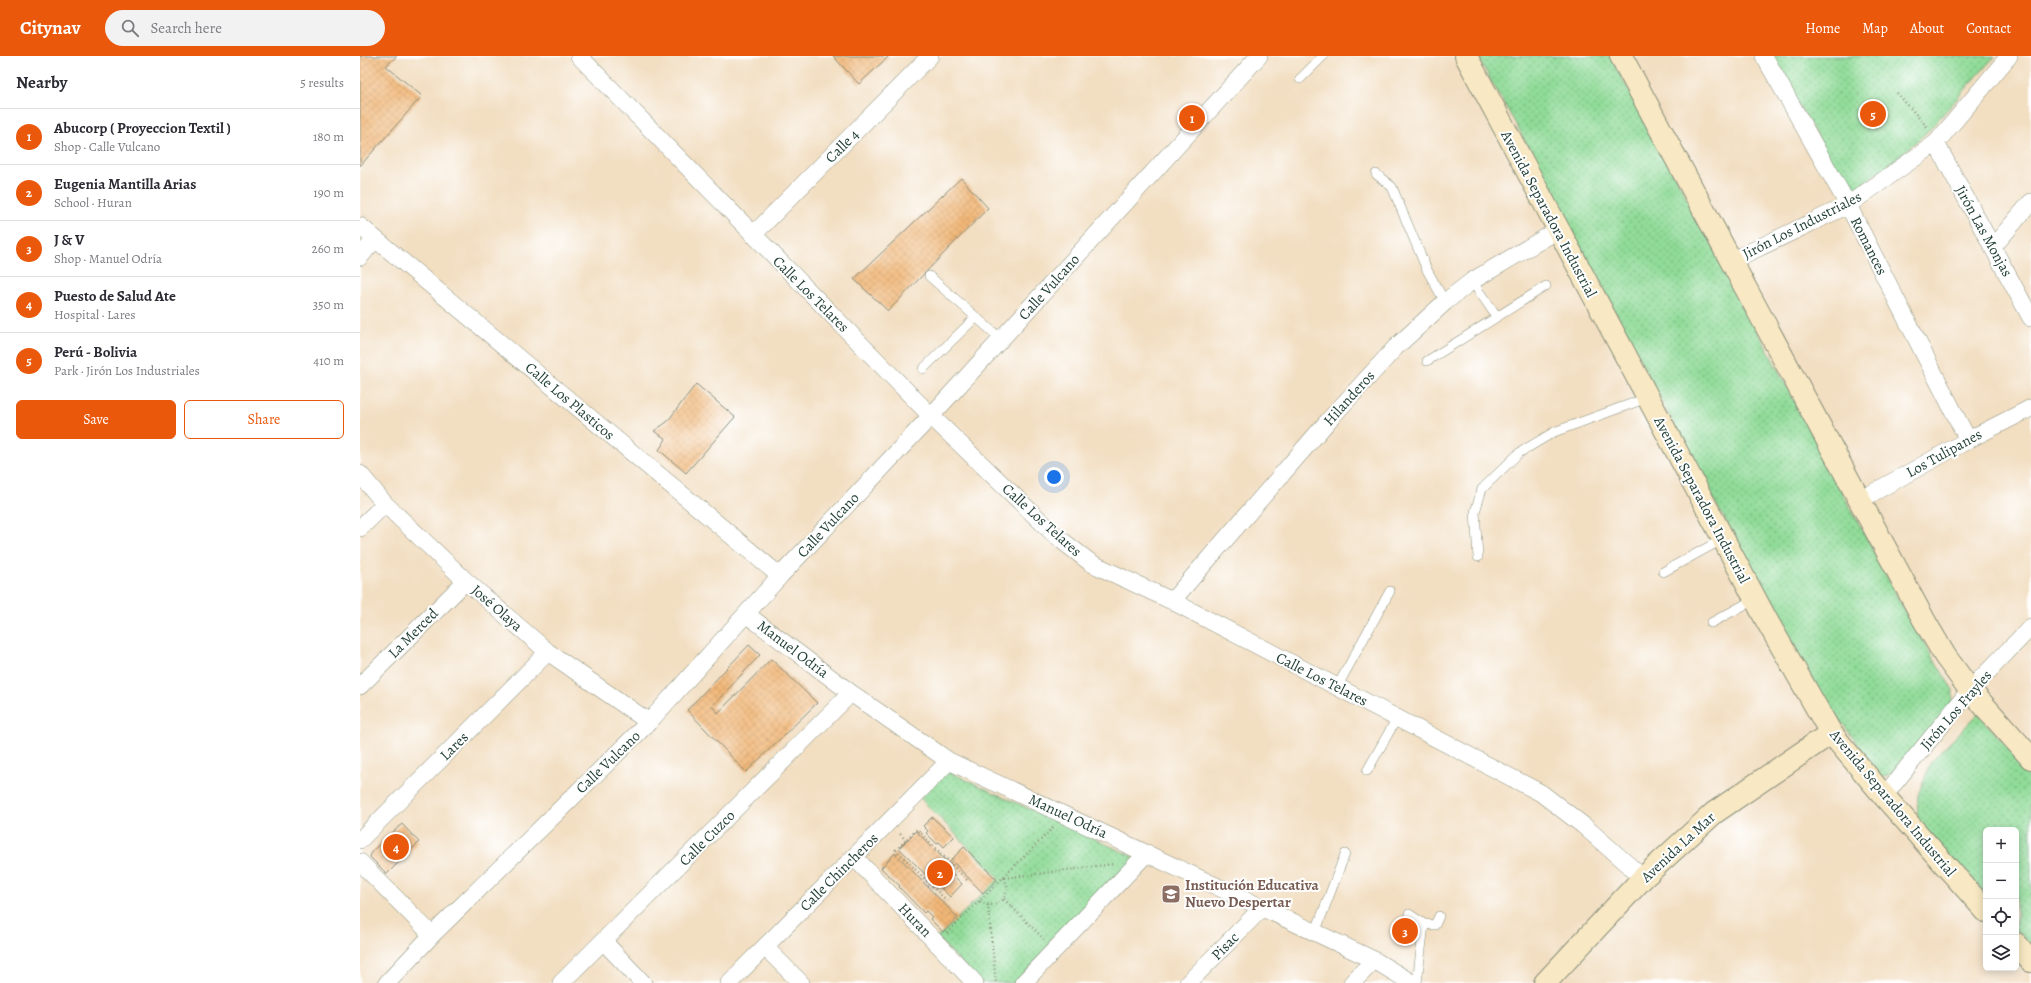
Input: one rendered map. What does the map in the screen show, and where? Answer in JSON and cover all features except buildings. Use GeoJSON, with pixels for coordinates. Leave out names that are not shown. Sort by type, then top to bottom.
{"type":"FeatureCollection","features":[{"type":"Feature","properties":{"kind":"main road","name":"Avenida Separadora Industrial"},"geometry":{"type":"LineString","coordinates":[[1466,56],[1755,599],[1831,733],[1884,796],[1983,908]]}},
{"type":"Feature","properties":{"kind":"main road"},"geometry":{"type":"LineString","coordinates":[[1621,56],[1858,501],[1945,656],[1970,690],[2031,758]]}},
{"type":"Feature","properties":{"kind":"main road","name":"Avenida La Mar"},"geometry":{"type":"LineString","coordinates":[[1545,983],[1643,878],[1714,813],[1831,733]]}},
{"type":"Feature","properties":{"kind":"main road"},"geometry":{"type":"LineString","coordinates":[[2019,947],[2031,961]]}},
{"type":"Feature","properties":{"kind":"street","name":"Calle Los Telares"},"geometry":{"type":"LineString","coordinates":[[579,56],[753,236],[931,416],[1056,536],[1091,563],[1172,601],[1541,794],[1584,826],[1643,878]]}},
{"type":"Feature","properties":{"kind":"street","name":"Calle 4"},"geometry":{"type":"LineString","coordinates":[[753,236],[930,56]]}},
{"type":"Feature","properties":{"kind":"street","name":"Calle Vulcano"},"geometry":{"type":"LineString","coordinates":[[387,983],[432,935],[649,722],[780,576],[931,416],[1259,56]]}},
{"type":"Feature","properties":{"kind":"street","name":"Romances"},"geometry":{"type":"LineString","coordinates":[[1764,56],[1848,205],[1968,440]]}},
{"type":"Feature","properties":{"kind":"street","name":"Jirón Los Industriales"},"geometry":{"type":"LineString","coordinates":[[1731,261],[1848,205],[1932,136],[2009,56]]}},
{"type":"Feature","properties":{"kind":"street","name":"Jirón Las Monjas"},"geometry":{"type":"LineString","coordinates":[[1932,136],[2031,318]]}},
{"type":"Feature","properties":{"kind":"street"},"geometry":{"type":"LineString","coordinates":[[1993,247],[2031,202]]}},
{"type":"Feature","properties":{"kind":"street","name":"Calle Los Plasticos"},"geometry":{"type":"LineString","coordinates":[[360,226],[780,576]]}},
{"type":"Feature","properties":{"kind":"street","name":"Hilanderos"},"geometry":{"type":"LineString","coordinates":[[1172,601],[1328,421],[1396,347],[1445,302],[1472,281],[1558,230]]}},
{"type":"Feature","properties":{"kind":"street"},"geometry":{"type":"LineString","coordinates":[[360,257],[375,239]]}},
{"type":"Feature","properties":{"kind":"street","name":"Los Tulipanes"},"geometry":{"type":"LineString","coordinates":[[1858,501],[1968,440],[2031,408]]}},
{"type":"Feature","properties":{"kind":"street","name":"José Olaya"},"geometry":{"type":"LineString","coordinates":[[360,474],[385,504],[466,581],[548,652],[649,722]]}},
{"type":"Feature","properties":{"kind":"street"},"geometry":{"type":"LineString","coordinates":[[360,528],[385,504]]}},
{"type":"Feature","properties":{"kind":"street","name":"La Merced"},"geometry":{"type":"LineString","coordinates":[[360,686],[466,581]]}},
{"type":"Feature","properties":{"kind":"street","name":"Manuel Odría"},"geometry":{"type":"LineString","coordinates":[[746,614],[851,693],[949,761],[1147,853],[1261,909],[1374,960],[1412,983]]}},
{"type":"Feature","properties":{"kind":"street","name":"Jirón Los Frayles"},"geometry":{"type":"LineString","coordinates":[[1884,796],[1970,690],[2031,627]]}},
{"type":"Feature","properties":{"kind":"street","name":"Lares"},"geometry":{"type":"LineString","coordinates":[[360,840],[548,652]]}},
{"type":"Feature","properties":{"kind":"street","name":"Calle Cuzco"},"geometry":{"type":"LineString","coordinates":[[562,983],[851,693]]}},
{"type":"Feature","properties":{"kind":"street","name":"Calle Chincheros"},"geometry":{"type":"LineString","coordinates":[[729,983],[949,761]]}},
{"type":"Feature","properties":{"kind":"street"},"geometry":{"type":"LineString","coordinates":[[1023,983],[1147,853]]}},
{"type":"Feature","properties":{"kind":"street","name":"Huran"},"geometry":{"type":"LineString","coordinates":[[854,857],[975,983]]}},
{"type":"Feature","properties":{"kind":"street"},"geometry":{"type":"LineString","coordinates":[[360,862],[432,935]]}},
{"type":"Feature","properties":{"kind":"street","name":"Pisac"},"geometry":{"type":"LineString","coordinates":[[1188,983],[1261,909]]}},
{"type":"Feature","properties":{"kind":"street"},"geometry":{"type":"LineString","coordinates":[[604,942],[643,983]]}},
{"type":"Feature","properties":{"kind":"street"},"geometry":{"type":"LineString","coordinates":[[765,947],[801,983]]}},
{"type":"Feature","properties":{"kind":"street"},"geometry":{"type":"LineString","coordinates":[[1352,983],[1374,960]]}},
{"type":"Feature","properties":{"kind":"lane"},"geometry":{"type":"LineString","coordinates":[[1300,80],[1322,56]]}},
{"type":"Feature","properties":{"kind":"lane"},"geometry":{"type":"LineString","coordinates":[[1376,174],[1392,188],[1428,270],[1445,302]]}},
{"type":"Feature","properties":{"kind":"lane"},"geometry":{"type":"LineString","coordinates":[[929,276],[1001,339]]}},
{"type":"Feature","properties":{"kind":"lane"},"geometry":{"type":"LineString","coordinates":[[1472,281],[1496,316]]}},
{"type":"Feature","properties":{"kind":"lane"},"geometry":{"type":"LineString","coordinates":[[1426,361],[1546,286]]}},
{"type":"Feature","properties":{"kind":"lane"},"geometry":{"type":"LineString","coordinates":[[923,369],[976,317]]}},
{"type":"Feature","properties":{"kind":"lane"},"geometry":{"type":"LineString","coordinates":[[1478,557],[1475,512],[1482,488],[1519,453],[1554,432],[1648,398]]}},
{"type":"Feature","properties":{"kind":"lane"},"geometry":{"type":"LineString","coordinates":[[1663,572],[1723,539]]}},
{"type":"Feature","properties":{"kind":"lane"},"geometry":{"type":"LineString","coordinates":[[1337,687],[1390,591]]}},
{"type":"Feature","properties":{"kind":"lane"},"geometry":{"type":"LineString","coordinates":[[1711,623],[1755,599]]}},
{"type":"Feature","properties":{"kind":"lane"},"geometry":{"type":"LineString","coordinates":[[1367,771],[1397,718]]}},
{"type":"Feature","properties":{"kind":"lane"},"geometry":{"type":"LineString","coordinates":[[1315,933],[1345,854]]}},
{"type":"Feature","properties":{"kind":"lane"},"geometry":{"type":"LineString","coordinates":[[1409,914],[1424,924],[1437,924],[1439,916]]}},
{"type":"Feature","properties":{"kind":"lane"},"geometry":{"type":"LineString","coordinates":[[1417,983],[1424,924]]}},
{"type":"Feature","properties":{"kind":"path"},"geometry":{"type":"LineString","coordinates":[[1897,93],[1932,136]]}},
{"type":"Feature","properties":{"kind":"path"},"geometry":{"type":"LineString","coordinates":[[944,936],[1053,828]]}},
{"type":"Feature","properties":{"kind":"path"},"geometry":{"type":"LineString","coordinates":[[947,901],[896,850],[917,829],[968,881]]}},
{"type":"Feature","properties":{"kind":"path"},"geometry":{"type":"LineString","coordinates":[[900,834],[906,840]]}},
{"type":"Feature","properties":{"kind":"path"},"geometry":{"type":"LineString","coordinates":[[1004,878],[1121,863]]}},
{"type":"Feature","properties":{"kind":"path"},"geometry":{"type":"LineString","coordinates":[[930,884],[951,864]]}},
{"type":"Feature","properties":{"kind":"path"},"geometry":{"type":"LineString","coordinates":[[980,901],[988,905],[994,905],[1004,899],[1008,888],[1004,878]]}},
{"type":"Feature","properties":{"kind":"path"},"geometry":{"type":"LineString","coordinates":[[1004,899],[1046,941]]}},
{"type":"Feature","properties":{"kind":"path"},"geometry":{"type":"LineString","coordinates":[[988,905],[996,983]]}},
{"type":"Feature","properties":{"kind":"green space"},"geometry":{"type":"Polygon","coordinates":[[[1477,56],[1610,56],[1714,248],[1909,619],[1953,690],[1952,708],[1898,772],[1881,777],[1815,685],[1700,474],[1518,128],[1477,56]]]}},
{"type":"Feature","properties":{"kind":"green space"},"geometry":{"type":"Polygon","coordinates":[[[1771,56],[1995,56],[1929,130],[1893,162],[1849,193],[1771,56]]]}},
{"type":"Feature","properties":{"kind":"green space"},"geometry":{"type":"Polygon","coordinates":[[[1978,714],[2031,773],[2031,946],[2019,933],[2019,827],[1983,827],[1983,894],[1917,821],[1918,795],[1931,762],[1978,714]]]}},
{"type":"Feature","properties":{"kind":"green space"},"geometry":{"type":"Polygon","coordinates":[[[947,771],[1136,858],[1016,983],[981,983],[937,938],[999,878],[920,798],[947,771]]]}},
{"type":"Feature","properties":{"kind":"place","name":"Perú - Bolivia"},"geometry":{"type":"Point","coordinates":[1873,114]}},
{"type":"Feature","properties":{"kind":"place","name":"Abucorp ( Proyeccion Textil )"},"geometry":{"type":"Point","coordinates":[1192,118]}},
{"type":"Feature","properties":{"kind":"place","name":"Puesto de Salud Ate"},"geometry":{"type":"Point","coordinates":[396,847]}},
{"type":"Feature","properties":{"kind":"place","name":"Eugenia Mantilla Arias"},"geometry":{"type":"Point","coordinates":[940,873]}},
{"type":"Feature","properties":{"kind":"place","name":"Institución Educativa Nuevo Despertar"},"geometry":{"type":"Point","coordinates":[1171,894]}},
{"type":"Feature","properties":{"kind":"place","name":"J & V"},"geometry":{"type":"Point","coordinates":[1405,931]}}]}
